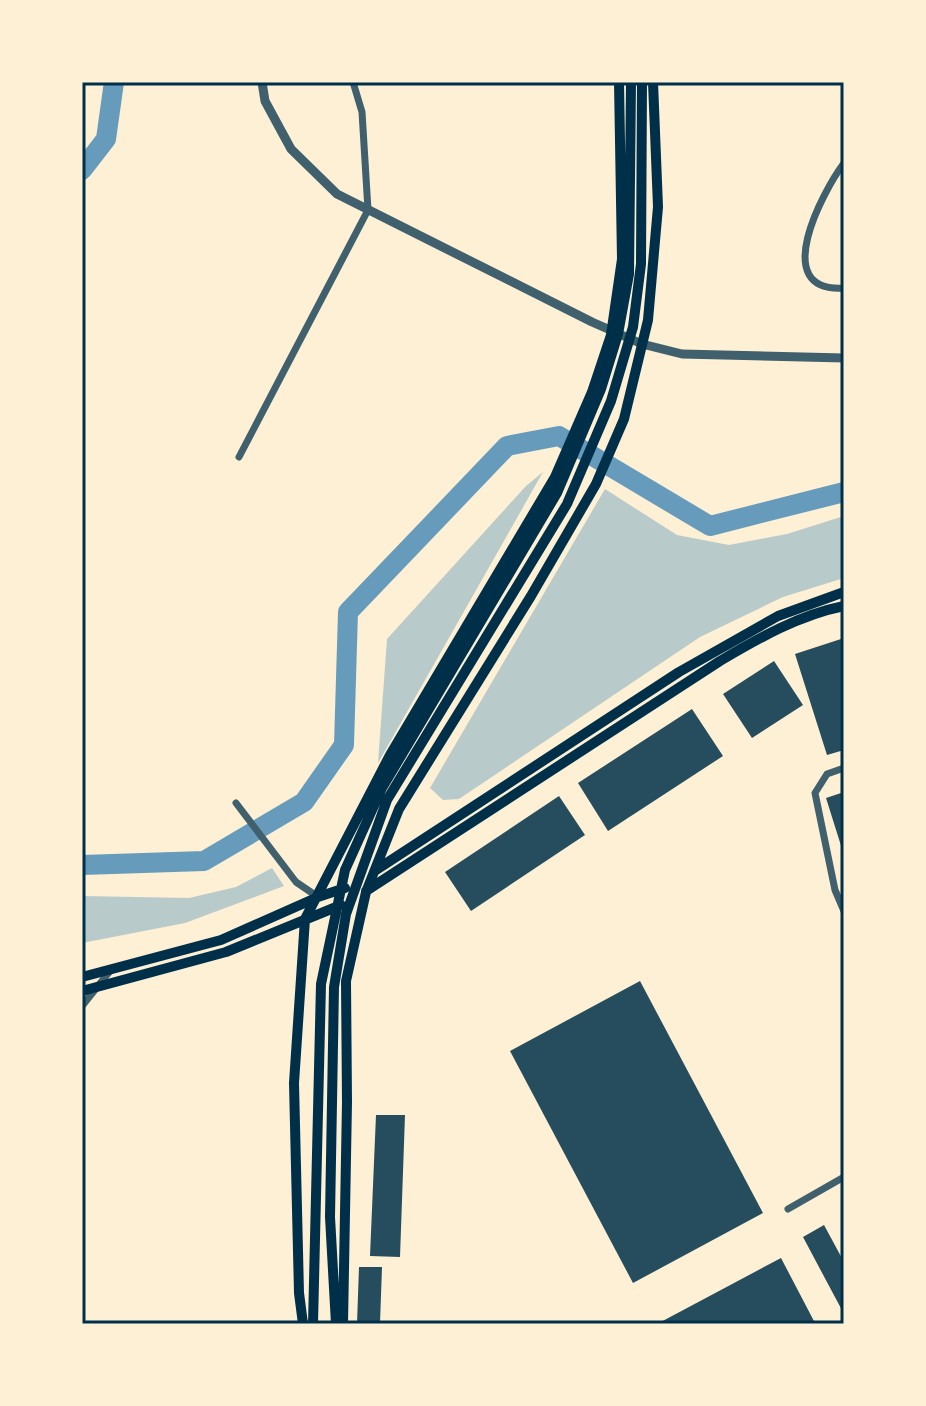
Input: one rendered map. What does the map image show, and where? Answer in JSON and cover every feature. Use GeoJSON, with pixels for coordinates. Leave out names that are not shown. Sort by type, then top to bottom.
{"type":"FeatureCollection","features":[{"type":"Feature","properties":{"kind":"main road"},"geometry":{"type":"LineString","coordinates":[[303,1324],[299,1293],[294,1083],[305,919],[390,755],[555,477],[615,333],[622,259],[619,82]]}},
{"type":"Feature","properties":{"kind":"main road"},"geometry":{"type":"LineString","coordinates":[[313,1324],[321,984],[345,870],[382,788],[557,493],[601,389],[629,274],[631,82]]}},
{"type":"Feature","properties":{"kind":"main road"},"geometry":{"type":"LineString","coordinates":[[336,1324],[330,1217],[334,987],[346,914],[387,800],[567,504],[611,401],[633,327],[641,264],[642,82]]}},
{"type":"Feature","properties":{"kind":"main road"},"geometry":{"type":"LineString","coordinates":[[343,1324],[346,981],[366,892],[399,809],[531,596],[596,484],[622,423],[648,320],[658,207],[653,82]]}},
{"type":"Feature","properties":{"kind":"main road"},"geometry":{"type":"LineString","coordinates":[[82,977],[221,940],[318,897],[349,887],[679,672],[778,616],[844,592]]}},
{"type":"Feature","properties":{"kind":"main road"},"geometry":{"type":"LineString","coordinates":[[82,991],[226,952],[356,899],[720,661],[764,635],[844,606]]}},
{"type":"Feature","properties":{"kind":"street"},"geometry":{"type":"LineString","coordinates":[[262,82],[265,101],[291,149],[337,194],[615,333],[642,344],[682,354],[844,358]]}},
{"type":"Feature","properties":{"kind":"street"},"geometry":{"type":"LineString","coordinates":[[239,457],[368,210],[362,112],[353,82]]}},
{"type":"Feature","properties":{"kind":"street"},"geometry":{"type":"LineString","coordinates":[[844,163],[831,182],[803,252],[807,270],[813,278],[823,285],[844,288]]}},
{"type":"Feature","properties":{"kind":"street"},"geometry":{"type":"LineString","coordinates":[[844,768],[827,774],[815,793],[835,890],[844,911]]}},
{"type":"Feature","properties":{"kind":"street"},"geometry":{"type":"LineString","coordinates":[[236,803],[296,882],[318,897]]}},
{"type":"Feature","properties":{"kind":"street"},"geometry":{"type":"LineString","coordinates":[[82,1006],[110,971]]}},
{"type":"Feature","properties":{"kind":"street"},"geometry":{"type":"LineString","coordinates":[[788,1209],[844,1177]]}},
{"type":"Feature","properties":{"kind":"shaded area"},"geometry":{"type":"Polygon","coordinates":[[[543,472],[378,763],[387,639],[526,486],[543,472]]]}},
{"type":"Feature","properties":{"kind":"shaded area"},"geometry":{"type":"Polygon","coordinates":[[[605,489],[677,535],[729,545],[787,534],[844,516],[844,578],[783,597],[700,637],[459,799],[443,800],[430,788],[605,489]]]}},
{"type":"Feature","properties":{"kind":"shaded area"},"geometry":{"type":"Polygon","coordinates":[[[272,868],[284,886],[185,923],[82,943],[82,896],[189,898],[236,887],[272,868]]]}},
{"type":"Feature","properties":{"kind":"building"},"geometry":{"type":"Polygon","coordinates":[[[844,638],[844,750],[827,755],[795,654],[844,638]]]}},
{"type":"Feature","properties":{"kind":"building"},"geometry":{"type":"Polygon","coordinates":[[[774,661],[803,705],[752,738],[723,694],[774,661]]]}},
{"type":"Feature","properties":{"kind":"building"},"geometry":{"type":"Polygon","coordinates":[[[692,709],[723,756],[608,831],[578,783],[692,709]]]}},
{"type":"Feature","properties":{"kind":"building"},"geometry":{"type":"Polygon","coordinates":[[[844,792],[844,852],[843,852],[826,798],[844,792]]]}},
{"type":"Feature","properties":{"kind":"building"},"geometry":{"type":"Polygon","coordinates":[[[559,796],[585,835],[471,911],[445,872],[559,796]]]}},
{"type":"Feature","properties":{"kind":"building"},"geometry":{"type":"Polygon","coordinates":[[[640,981],[763,1213],[633,1283],[510,1051],[640,981]]]}},
{"type":"Feature","properties":{"kind":"building"},"geometry":{"type":"Polygon","coordinates":[[[376,1115],[405,1115],[400,1257],[370,1256],[376,1115]]]}},
{"type":"Feature","properties":{"kind":"building"},"geometry":{"type":"Polygon","coordinates":[[[824,1225],[844,1262],[844,1314],[803,1237],[824,1225]]]}},
{"type":"Feature","properties":{"kind":"building"},"geometry":{"type":"Polygon","coordinates":[[[781,1258],[815,1323],[657,1324],[781,1258]]]}},
{"type":"Feature","properties":{"kind":"building"},"geometry":{"type":"Polygon","coordinates":[[[359,1267],[382,1267],[380,1324],[357,1324],[359,1267]]]}},
{"type":"Feature","properties":{"kind":"waterway"},"geometry":{"type":"LineString","coordinates":[[82,170],[106,139],[114,82]]}},
{"type":"Feature","properties":{"kind":"waterway"},"geometry":{"type":"LineString","coordinates":[[82,865],[204,861],[304,802],[344,745],[348,612],[507,446],[559,436],[710,526],[844,492]]}}]}
